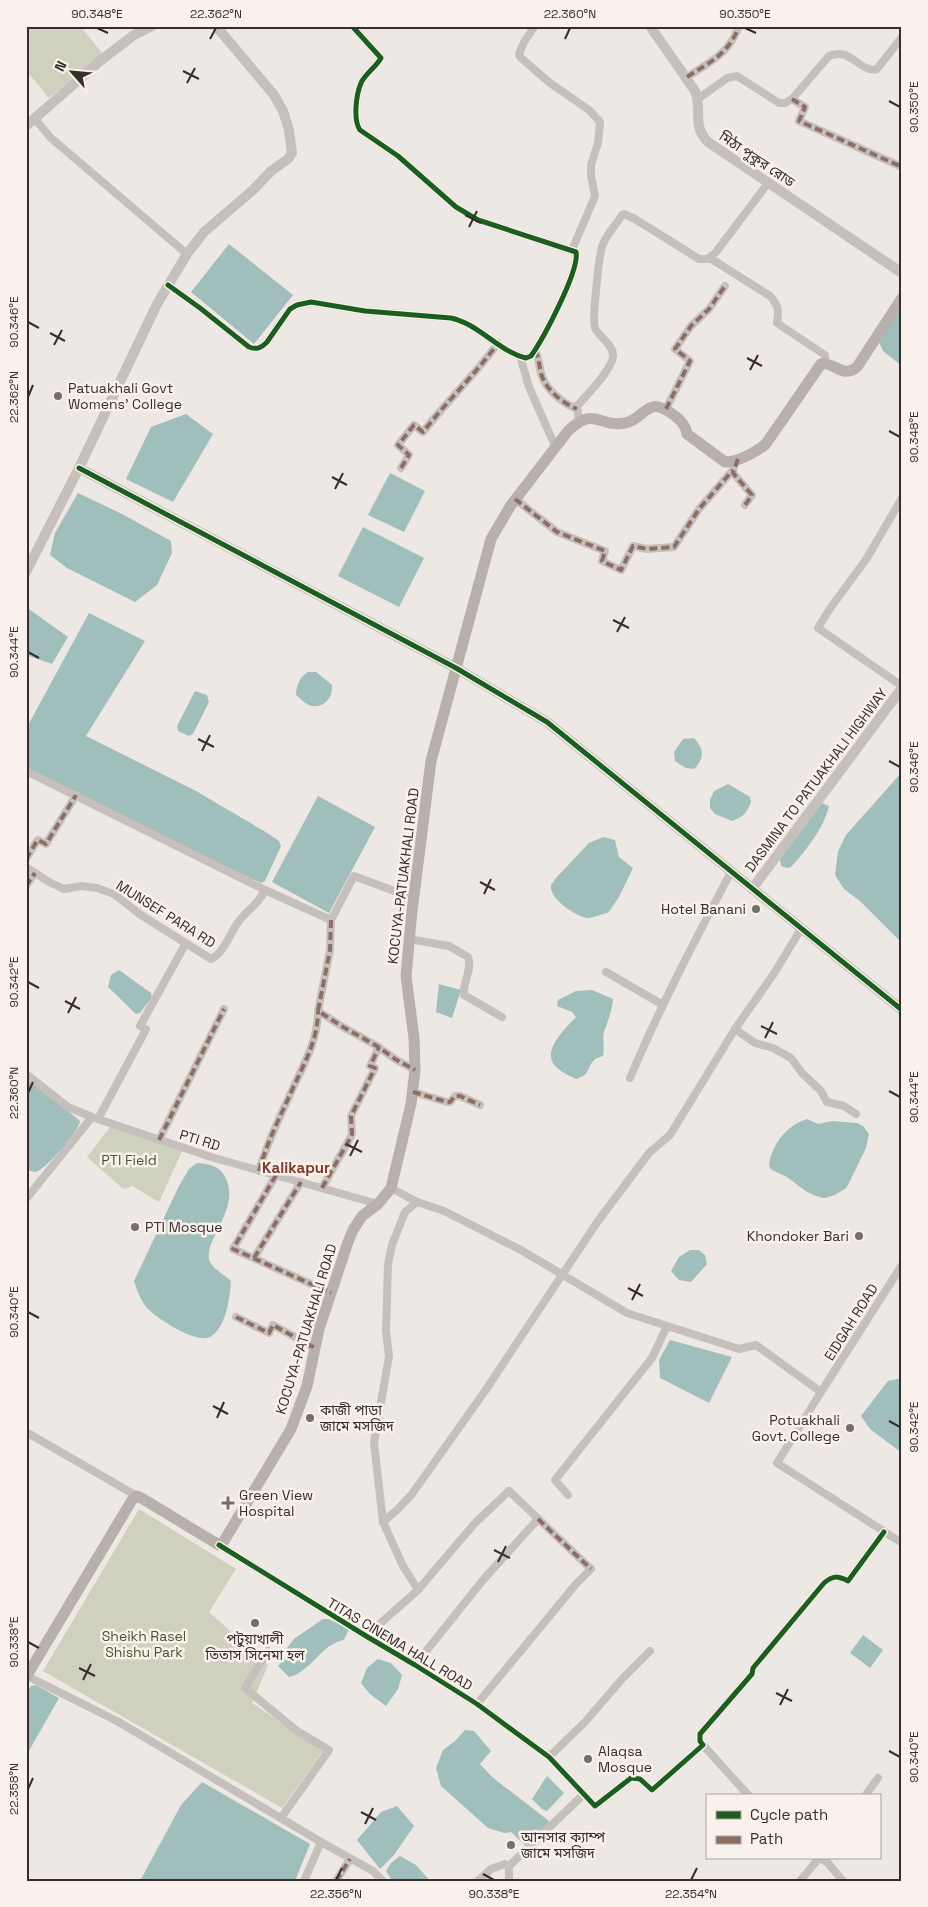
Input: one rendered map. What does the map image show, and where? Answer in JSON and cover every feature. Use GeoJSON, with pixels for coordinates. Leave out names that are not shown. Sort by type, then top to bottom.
{"type":"FeatureCollection","features":[{"type":"Feature","properties":{"kind":"main road"},"geometry":{"type":"LineString","coordinates":[[579,421],[586,418],[623,424],[630,422],[651,406],[666,409],[686,427],[687,434],[725,462],[738,459],[758,451],[765,445],[822,364],[825,363],[845,372],[854,369],[864,357],[902,298]]}},
{"type":"Feature","properties":{"kind":"main road","name":"KOCUYA-PATUAKHALI ROAD"},"geometry":{"type":"LineString","coordinates":[[219,1545],[224,1541],[292,1429],[307,1386],[314,1348],[353,1230],[362,1216],[378,1204],[391,1188],[413,1092],[416,1070],[406,976],[413,898],[431,761],[491,539],[515,499],[555,446],[579,421]]}},
{"type":"Feature","properties":{"kind":"main road"},"geometry":{"type":"LineString","coordinates":[[26,1676],[127,1508],[137,1496],[219,1545]]}},
{"type":"Feature","properties":{"kind":"street"},"geometry":{"type":"LineString","coordinates":[[152,26],[134,35],[100,61],[30,122],[187,254]]}},
{"type":"Feature","properties":{"kind":"street"},"geometry":{"type":"LineString","coordinates":[[26,572],[79,468],[157,304],[187,254],[204,232],[253,190],[271,171],[288,159],[292,153],[289,130],[283,111],[274,95],[216,26]]}},
{"type":"Feature","properties":{"kind":"street"},"geometry":{"type":"LineString","coordinates":[[168,285],[254,349],[267,342],[290,309],[297,305],[311,302],[365,311],[462,320],[520,356],[528,358],[535,350],[564,295],[574,270],[576,252],[478,220],[456,207],[398,156],[360,130],[356,125],[356,114],[362,82],[381,58],[352,26]]}},
{"type":"Feature","properties":{"kind":"street"},"geometry":{"type":"LineString","coordinates":[[535,26],[522,46],[519,54],[520,57],[550,83],[589,110],[600,122],[601,128],[591,165],[595,196],[572,250]]}},
{"type":"Feature","properties":{"kind":"street","name":"মিঠা পুকুর রোড"},"geometry":{"type":"LineString","coordinates":[[650,26],[687,77],[698,99],[698,124],[704,138],[902,273]]}},
{"type":"Feature","properties":{"kind":"street"},"geometry":{"type":"LineString","coordinates":[[687,77],[727,50],[733,42],[739,26]]}},
{"type":"Feature","properties":{"kind":"street"},"geometry":{"type":"LineString","coordinates":[[698,99],[727,78],[734,76],[779,103],[785,103],[792,99],[829,56],[838,53],[847,55],[868,69],[877,69],[902,37]]}},
{"type":"Feature","properties":{"kind":"street"},"geometry":{"type":"LineString","coordinates":[[792,99],[805,106],[799,121],[902,167]]}},
{"type":"Feature","properties":{"kind":"street"},"geometry":{"type":"LineString","coordinates":[[710,258],[768,183]]}},
{"type":"Feature","properties":{"kind":"street"},"geometry":{"type":"LineString","coordinates":[[579,421],[577,406],[608,368],[613,359],[614,354],[611,348],[595,329],[594,306],[602,245],[624,214],[635,218],[699,259],[710,258],[770,296],[777,304],[779,312],[777,323],[825,355],[825,363]]}},
{"type":"Feature","properties":{"kind":"street"},"geometry":{"type":"LineString","coordinates":[[666,409],[690,361],[675,349],[691,326],[709,309],[725,286]]}},
{"type":"Feature","properties":{"kind":"street"},"geometry":{"type":"LineString","coordinates":[[401,468],[409,455],[398,445],[414,425],[423,432],[444,405],[480,367],[498,343]]}},
{"type":"Feature","properties":{"kind":"street"},"geometry":{"type":"LineString","coordinates":[[535,350],[540,360],[541,373],[546,385],[561,399],[577,409]]}},
{"type":"Feature","properties":{"kind":"street"},"geometry":{"type":"LineString","coordinates":[[520,356],[529,387],[555,446]]}},
{"type":"Feature","properties":{"kind":"street"},"geometry":{"type":"LineString","coordinates":[[515,499],[556,532],[605,552],[602,561],[622,570],[633,546],[647,549],[674,547],[699,509],[733,470],[738,459]]}},
{"type":"Feature","properties":{"kind":"street"},"geometry":{"type":"LineString","coordinates":[[79,468],[456,668],[547,722],[902,1010]]}},
{"type":"Feature","properties":{"kind":"street"},"geometry":{"type":"LineString","coordinates":[[733,470],[752,495],[745,505]]}},
{"type":"Feature","properties":{"kind":"street"},"geometry":{"type":"LineString","coordinates":[[902,498],[867,558],[818,628],[902,688]]}},
{"type":"Feature","properties":{"kind":"street","name":"DASMINA TO PATUAKHALI HIGHWAY"},"geometry":{"type":"LineString","coordinates":[[752,889],[902,688]]}},
{"type":"Feature","properties":{"kind":"street"},"geometry":{"type":"LineString","coordinates":[[26,771],[264,890],[331,920]]}},
{"type":"Feature","properties":{"kind":"street"},"geometry":{"type":"LineString","coordinates":[[26,859],[38,840],[46,844],[76,795]]}},
{"type":"Feature","properties":{"kind":"street","name":"MUNSEF PARA RD"},"geometry":{"type":"LineString","coordinates":[[26,867],[64,889],[82,886],[97,888],[114,894],[141,915],[211,959],[217,956],[237,923],[250,909],[257,905],[264,890]]}},
{"type":"Feature","properties":{"kind":"street"},"geometry":{"type":"LineString","coordinates":[[630,1078],[643,1044],[681,965],[731,872]]}},
{"type":"Feature","properties":{"kind":"street"},"geometry":{"type":"LineString","coordinates":[[26,886],[35,873]]}},
{"type":"Feature","properties":{"kind":"street"},"geometry":{"type":"LineString","coordinates":[[259,1171],[278,1121],[314,1042],[318,1028],[318,1011],[330,950],[331,920],[354,876],[413,898]]}},
{"type":"Feature","properties":{"kind":"street"},"geometry":{"type":"LineString","coordinates":[[383,1522],[412,1494],[472,1407],[486,1391],[598,1221],[649,1153],[670,1136],[735,1030],[802,929]]}},
{"type":"Feature","properties":{"kind":"street"},"geometry":{"type":"LineString","coordinates":[[409,939],[449,946],[468,957],[470,962],[464,996],[502,1017]]}},
{"type":"Feature","properties":{"kind":"street"},"geometry":{"type":"LineString","coordinates":[[26,1199],[95,1118],[146,1030],[140,1026],[186,943]]}},
{"type":"Feature","properties":{"kind":"street"},"geometry":{"type":"LineString","coordinates":[[606,972],[663,1005]]}},
{"type":"Feature","properties":{"kind":"street"},"geometry":{"type":"LineString","coordinates":[[159,1140],[224,1009]]}},
{"type":"Feature","properties":{"kind":"street"},"geometry":{"type":"LineString","coordinates":[[318,1011],[416,1070]]}},
{"type":"Feature","properties":{"kind":"street"},"geometry":{"type":"LineString","coordinates":[[735,1030],[755,1043],[774,1048],[791,1058],[802,1073],[821,1090],[826,1102],[844,1106],[856,1114]]}},
{"type":"Feature","properties":{"kind":"street"},"geometry":{"type":"LineString","coordinates":[[322,1188],[352,1134],[351,1116],[375,1068],[370,1066],[379,1047]]}},
{"type":"Feature","properties":{"kind":"street","name":"PTI RD"},"geometry":{"type":"LineString","coordinates":[[26,1074],[68,1107],[95,1118],[259,1171],[378,1204]]}},
{"type":"Feature","properties":{"kind":"street"},"geometry":{"type":"LineString","coordinates":[[413,1092],[447,1102],[450,1102],[457,1095],[480,1105]]}},
{"type":"Feature","properties":{"kind":"street"},"geometry":{"type":"LineString","coordinates":[[276,1175],[233,1248],[331,1293]]}},
{"type":"Feature","properties":{"kind":"street"},"geometry":{"type":"LineString","coordinates":[[254,1258],[301,1182]]}},
{"type":"Feature","properties":{"kind":"street"},"geometry":{"type":"LineString","coordinates":[[391,1188],[417,1202],[444,1210],[482,1229],[627,1313],[739,1350],[756,1345],[821,1392]]}},
{"type":"Feature","properties":{"kind":"street"},"geometry":{"type":"LineString","coordinates":[[417,1202],[405,1212],[392,1245],[388,1264],[386,1331],[389,1356],[374,1443],[383,1522],[403,1566],[418,1590]]}},
{"type":"Feature","properties":{"kind":"street","name":"EIDGAH ROAD"},"geometry":{"type":"LineString","coordinates":[[884,1532],[777,1463],[902,1265]]}},
{"type":"Feature","properties":{"kind":"street"},"geometry":{"type":"LineString","coordinates":[[236,1317],[269,1333],[274,1325],[314,1348]]}},
{"type":"Feature","properties":{"kind":"street"},"geometry":{"type":"LineString","coordinates":[[568,1495],[555,1480],[652,1358],[667,1326]]}},
{"type":"Feature","properties":{"kind":"street"},"geometry":{"type":"LineString","coordinates":[[26,1432],[137,1496]]}},
{"type":"Feature","properties":{"kind":"street"},"geometry":{"type":"LineString","coordinates":[[366,1636],[418,1590],[475,1523],[508,1491],[591,1569],[576,1584],[477,1704]]}},
{"type":"Feature","properties":{"kind":"street"},"geometry":{"type":"LineString","coordinates":[[415,1664],[483,1580],[538,1519]]}},
{"type":"Feature","properties":{"kind":"street"},"geometry":{"type":"LineString","coordinates":[[747,1794],[703,1745],[700,1741],[700,1734],[752,1674],[753,1668],[830,1577],[837,1576],[848,1581],[884,1532],[902,1542]]}},
{"type":"Feature","properties":{"kind":"street","name":"TITAS CINEMA HALL ROAD"},"geometry":{"type":"LineString","coordinates":[[219,1545],[415,1664],[477,1704],[548,1757],[584,1794]]}},
{"type":"Feature","properties":{"kind":"street"},"geometry":{"type":"LineString","coordinates":[[268,1651],[244,1688],[298,1731],[329,1750],[281,1818]]}},
{"type":"Feature","properties":{"kind":"street"},"geometry":{"type":"LineString","coordinates":[[548,1757],[585,1722],[622,1678],[650,1651]]}},
{"type":"Feature","properties":{"kind":"street"},"geometry":{"type":"LineString","coordinates":[[26,1676],[118,1721],[373,1871],[383,1881]]}},
{"type":"Feature","properties":{"kind":"street"},"geometry":{"type":"LineString","coordinates":[[508,1881],[509,1866],[584,1794],[595,1806],[631,1778],[636,1777],[652,1790],[703,1745]]}},
{"type":"Feature","properties":{"kind":"street"},"geometry":{"type":"LineString","coordinates":[[866,1794],[878,1778]]}},
{"type":"Feature","properties":{"kind":"street"},"geometry":{"type":"LineString","coordinates":[[304,1881],[321,1842]]}},
{"type":"Feature","properties":{"kind":"street"},"geometry":{"type":"LineString","coordinates":[[336,1881],[350,1859]]}},
{"type":"Feature","properties":{"kind":"street"},"geometry":{"type":"LineString","coordinates":[[800,1881],[817,1860]]}},
{"type":"Feature","properties":{"kind":"street"},"geometry":{"type":"LineString","coordinates":[[823,1860],[827,1862],[843,1881]]}},
{"type":"Feature","properties":{"kind":"street"},"geometry":{"type":"LineString","coordinates":[[478,1881],[491,1868],[505,1864],[509,1866]]}},
{"type":"Feature","properties":{"kind":"green space"},"geometry":{"type":"Polygon","coordinates":[[[26,26],[80,26],[103,54],[49,98],[26,70],[30,67],[26,63],[26,26]]]}},
{"type":"Feature","properties":{"kind":"green space","name":"PTI Field"},"geometry":{"type":"Polygon","coordinates":[[[111,1126],[182,1151],[159,1202],[132,1186],[125,1189],[122,1188],[87,1157],[111,1126]]]}},
{"type":"Feature","properties":{"kind":"green space","name":"Sheikh Rasel Shishu Park"},"geometry":{"type":"Polygon","coordinates":[[[139,1509],[236,1569],[209,1612],[268,1665],[252,1703],[323,1751],[282,1808],[43,1671],[139,1509]]]}},
{"type":"Feature","properties":{"kind":"water"},"geometry":{"type":"Polygon","coordinates":[[[229,244],[293,295],[254,344],[191,292],[229,244]]]}},
{"type":"Feature","properties":{"kind":"water"},"geometry":{"type":"Polygon","coordinates":[[[902,303],[902,366],[883,351],[879,342],[902,303]]]}},
{"type":"Feature","properties":{"kind":"water"},"geometry":{"type":"Polygon","coordinates":[[[186,414],[213,434],[173,502],[126,479],[151,427],[186,414]]]}},
{"type":"Feature","properties":{"kind":"water"},"geometry":{"type":"Polygon","coordinates":[[[390,473],[425,491],[404,532],[368,515],[390,473]]]}},
{"type":"Feature","properties":{"kind":"water"},"geometry":{"type":"Polygon","coordinates":[[[78,493],[122,514],[171,541],[172,553],[157,585],[135,602],[67,568],[50,555],[55,533],[78,493]]]}},
{"type":"Feature","properties":{"kind":"water"},"geometry":{"type":"Polygon","coordinates":[[[363,527],[424,558],[399,607],[338,576],[363,527]]]}},
{"type":"Feature","properties":{"kind":"water"},"geometry":{"type":"Polygon","coordinates":[[[26,607],[68,637],[52,664],[26,655],[26,607]]]}},
{"type":"Feature","properties":{"kind":"water"},"geometry":{"type":"Polygon","coordinates":[[[89,613],[145,641],[86,736],[196,791],[279,841],[281,846],[265,881],[261,883],[120,817],[26,770],[26,729],[89,613]]]}},
{"type":"Feature","properties":{"kind":"water"},"geometry":{"type":"Polygon","coordinates":[[[308,672],[316,672],[332,685],[329,698],[319,706],[309,705],[296,695],[299,682],[308,672]]]}},
{"type":"Feature","properties":{"kind":"water"},"geometry":{"type":"Polygon","coordinates":[[[195,691],[207,695],[209,702],[193,734],[189,736],[178,731],[177,726],[195,691]]]}},
{"type":"Feature","properties":{"kind":"water"},"geometry":{"type":"Polygon","coordinates":[[[694,738],[700,746],[702,754],[698,765],[694,769],[686,768],[675,761],[674,752],[683,739],[694,738]]]}},
{"type":"Feature","properties":{"kind":"water"},"geometry":{"type":"Polygon","coordinates":[[[902,772],[902,943],[860,901],[844,889],[835,875],[838,851],[846,835],[902,772]]]}},
{"type":"Feature","properties":{"kind":"water"},"geometry":{"type":"Polygon","coordinates":[[[728,784],[750,797],[751,802],[744,814],[732,821],[715,814],[710,808],[710,800],[714,791],[728,784]]]}},
{"type":"Feature","properties":{"kind":"water"},"geometry":{"type":"Polygon","coordinates":[[[318,796],[375,827],[329,913],[272,882],[318,796]]]}},
{"type":"Feature","properties":{"kind":"water"},"geometry":{"type":"Polygon","coordinates":[[[822,803],[829,806],[827,814],[814,838],[791,867],[781,866],[780,859],[822,803]]]}},
{"type":"Feature","properties":{"kind":"water"},"geometry":{"type":"Polygon","coordinates":[[[603,837],[615,840],[619,857],[633,868],[619,897],[608,913],[589,918],[584,917],[559,902],[552,891],[551,885],[589,843],[603,837]]]}},
{"type":"Feature","properties":{"kind":"water"},"geometry":{"type":"Polygon","coordinates":[[[119,970],[151,993],[152,997],[140,1013],[136,1014],[108,987],[111,975],[119,970]]]}},
{"type":"Feature","properties":{"kind":"water"},"geometry":{"type":"Polygon","coordinates":[[[439,984],[461,990],[452,1018],[436,1012],[439,984]]]}},
{"type":"Feature","properties":{"kind":"water"},"geometry":{"type":"Polygon","coordinates":[[[592,990],[613,999],[612,1008],[603,1034],[603,1056],[594,1060],[586,1073],[576,1079],[558,1069],[552,1061],[551,1054],[556,1040],[576,1017],[572,1012],[557,1006],[558,1000],[576,991],[592,990]]]}},
{"type":"Feature","properties":{"kind":"water"},"geometry":{"type":"Polygon","coordinates":[[[26,1076],[80,1121],[62,1148],[43,1168],[35,1172],[26,1169],[26,1076]]]}},
{"type":"Feature","properties":{"kind":"water"},"geometry":{"type":"Polygon","coordinates":[[[807,1119],[818,1124],[832,1121],[857,1123],[863,1126],[869,1134],[866,1148],[849,1183],[846,1188],[835,1195],[824,1198],[816,1196],[807,1192],[787,1177],[772,1170],[769,1166],[770,1158],[781,1137],[793,1126],[807,1119]]]}},
{"type":"Feature","properties":{"kind":"water"},"geometry":{"type":"Polygon","coordinates":[[[197,1163],[212,1165],[219,1169],[225,1176],[229,1192],[225,1213],[209,1251],[209,1259],[215,1268],[231,1281],[230,1296],[220,1327],[210,1337],[204,1338],[187,1334],[168,1324],[148,1309],[141,1299],[134,1281],[179,1186],[189,1169],[197,1163]]]}},
{"type":"Feature","properties":{"kind":"water"},"geometry":{"type":"Polygon","coordinates":[[[690,1250],[699,1250],[705,1255],[707,1264],[691,1282],[679,1280],[671,1271],[679,1257],[690,1250]]]}},
{"type":"Feature","properties":{"kind":"water"},"geometry":{"type":"Polygon","coordinates":[[[670,1340],[732,1357],[709,1403],[660,1378],[659,1360],[670,1340]]]}},
{"type":"Feature","properties":{"kind":"water"},"geometry":{"type":"Polygon","coordinates":[[[902,1378],[902,1453],[870,1429],[861,1416],[888,1381],[902,1378]]]}},
{"type":"Feature","properties":{"kind":"water"},"geometry":{"type":"Polygon","coordinates":[[[323,1619],[328,1619],[349,1629],[344,1640],[322,1652],[304,1670],[289,1677],[278,1666],[287,1656],[284,1652],[294,1639],[323,1619]]]}},
{"type":"Feature","properties":{"kind":"water"},"geometry":{"type":"Polygon","coordinates":[[[863,1635],[883,1650],[870,1668],[850,1653],[863,1635]]]}},
{"type":"Feature","properties":{"kind":"water"},"geometry":{"type":"Polygon","coordinates":[[[378,1659],[391,1663],[402,1675],[398,1689],[386,1706],[370,1694],[361,1683],[367,1668],[378,1659]]]}},
{"type":"Feature","properties":{"kind":"water"},"geometry":{"type":"Polygon","coordinates":[[[36,1685],[59,1698],[26,1756],[26,1693],[31,1686],[36,1685]]]}},
{"type":"Feature","properties":{"kind":"water"},"geometry":{"type":"Polygon","coordinates":[[[465,1730],[474,1731],[491,1751],[480,1764],[492,1777],[549,1821],[526,1846],[511,1832],[504,1833],[488,1828],[441,1786],[436,1768],[443,1750],[465,1730]]]}},
{"type":"Feature","properties":{"kind":"water"},"geometry":{"type":"Polygon","coordinates":[[[547,1776],[564,1793],[547,1811],[542,1809],[532,1799],[547,1776]]]}},
{"type":"Feature","properties":{"kind":"water"},"geometry":{"type":"Polygon","coordinates":[[[202,1782],[310,1844],[295,1881],[140,1881],[181,1805],[202,1782]]]}},
{"type":"Feature","properties":{"kind":"water"},"geometry":{"type":"Polygon","coordinates":[[[397,1806],[414,1826],[394,1855],[380,1869],[357,1840],[381,1812],[397,1806]]]}},
{"type":"Feature","properties":{"kind":"water"},"geometry":{"type":"Polygon","coordinates":[[[400,1856],[416,1865],[430,1881],[392,1881],[386,1871],[391,1863],[400,1856]]]}},
{"type":"Feature","properties":{"kind":"marked path"},"geometry":{"type":"LineString","coordinates":[[687,77],[718,56],[730,44],[739,26]]}},
{"type":"Feature","properties":{"kind":"marked path"},"geometry":{"type":"LineString","coordinates":[[792,99],[805,107],[799,121],[902,167]]}},
{"type":"Feature","properties":{"kind":"marked path"},"geometry":{"type":"LineString","coordinates":[[666,409],[690,361],[675,349],[691,326],[709,309],[725,286]]}},
{"type":"Feature","properties":{"kind":"marked path"},"geometry":{"type":"LineString","coordinates":[[401,468],[409,455],[398,445],[414,425],[423,432],[498,343]]}},
{"type":"Feature","properties":{"kind":"marked path"},"geometry":{"type":"LineString","coordinates":[[535,350],[546,385],[560,399],[577,409]]}},
{"type":"Feature","properties":{"kind":"marked path"},"geometry":{"type":"LineString","coordinates":[[738,459],[733,473],[752,495],[745,505]]}},
{"type":"Feature","properties":{"kind":"marked path"},"geometry":{"type":"LineString","coordinates":[[515,499],[557,532],[605,551],[602,561],[621,570],[633,546],[647,549],[674,547],[699,509],[733,470]]}},
{"type":"Feature","properties":{"kind":"marked path"},"geometry":{"type":"LineString","coordinates":[[26,859],[38,840],[46,844],[76,795]]}},
{"type":"Feature","properties":{"kind":"marked path"},"geometry":{"type":"LineString","coordinates":[[26,886],[35,873]]}},
{"type":"Feature","properties":{"kind":"marked path"},"geometry":{"type":"LineString","coordinates":[[331,920],[330,950],[318,1011],[415,1070]]}},
{"type":"Feature","properties":{"kind":"marked path"},"geometry":{"type":"LineString","coordinates":[[159,1140],[224,1009]]}},
{"type":"Feature","properties":{"kind":"marked path"},"geometry":{"type":"LineString","coordinates":[[259,1171],[270,1139],[310,1050],[316,1031],[318,1011]]}},
{"type":"Feature","properties":{"kind":"marked path"},"geometry":{"type":"LineString","coordinates":[[322,1188],[352,1134],[351,1116],[375,1068],[370,1066],[379,1047]]}},
{"type":"Feature","properties":{"kind":"marked path"},"geometry":{"type":"LineString","coordinates":[[413,1092],[447,1102],[450,1102],[455,1096],[460,1096],[480,1105]]}},
{"type":"Feature","properties":{"kind":"marked path"},"geometry":{"type":"LineString","coordinates":[[276,1175],[233,1249],[331,1293]]}},
{"type":"Feature","properties":{"kind":"marked path"},"geometry":{"type":"LineString","coordinates":[[254,1258],[301,1182]]}},
{"type":"Feature","properties":{"kind":"marked path"},"geometry":{"type":"LineString","coordinates":[[236,1317],[269,1333],[273,1325],[315,1348]]}},
{"type":"Feature","properties":{"kind":"marked path"},"geometry":{"type":"LineString","coordinates":[[538,1519],[591,1569]]}},
{"type":"Feature","properties":{"kind":"marked path"},"geometry":{"type":"LineString","coordinates":[[336,1881],[350,1859]]}},
{"type":"Feature","properties":{"kind":"cycle path"},"geometry":{"type":"LineString","coordinates":[[168,285],[252,348],[259,348],[267,342],[290,309],[297,305],[311,302],[365,311],[451,318],[471,326],[516,355],[526,358],[531,356],[552,320],[567,288],[576,261],[576,252],[478,220],[456,207],[398,156],[360,130],[356,120],[359,88],[363,80],[381,58],[352,26]]}},
{"type":"Feature","properties":{"kind":"cycle path"},"geometry":{"type":"LineString","coordinates":[[79,468],[456,668],[547,722],[902,1010]]}},
{"type":"Feature","properties":{"kind":"cycle path"},"geometry":{"type":"LineString","coordinates":[[219,1545],[477,1704],[549,1757],[595,1806],[631,1778],[640,1779],[652,1790],[703,1745],[700,1741],[700,1734],[752,1674],[753,1668],[824,1583],[836,1577],[848,1581],[884,1532]]}},
{"type":"Feature","properties":{"kind":"place","name":"Patuakhali Govt Womens' College"},"geometry":{"type":"Point","coordinates":[58,396]}},
{"type":"Feature","properties":{"kind":"place","name":"Hotel Banani"},"geometry":{"type":"Point","coordinates":[756,909]}},
{"type":"Feature","properties":{"kind":"place","name":"PTI Mosque"},"geometry":{"type":"Point","coordinates":[135,1227]}},
{"type":"Feature","properties":{"kind":"place","name":"Khondoker Bari"},"geometry":{"type":"Point","coordinates":[859,1236]}},
{"type":"Feature","properties":{"kind":"place","name":"কাজী পাড়া জামে মসজিদ"},"geometry":{"type":"Point","coordinates":[310,1418]}},
{"type":"Feature","properties":{"kind":"place","name":"Potuakhali Govt. College"},"geometry":{"type":"Point","coordinates":[850,1428]}},
{"type":"Feature","properties":{"kind":"place","name":"Green View Hospital"},"geometry":{"type":"Point","coordinates":[228,1503]}},
{"type":"Feature","properties":{"kind":"place","name":"পটুয়াখালী তিতাস সিনেমা হল"},"geometry":{"type":"Point","coordinates":[255,1623]}},
{"type":"Feature","properties":{"kind":"place","name":"Alaqsa Mosque"},"geometry":{"type":"Point","coordinates":[588,1759]}},
{"type":"Feature","properties":{"kind":"place","name":"আনসার ক্যাম্প জামে মসজিদ"},"geometry":{"type":"Point","coordinates":[511,1845]}},
{"type":"Feature","properties":{"kind":"district","name":"Kalikapur"},"geometry":{"type":"Point","coordinates":[296,1168]}}]}
